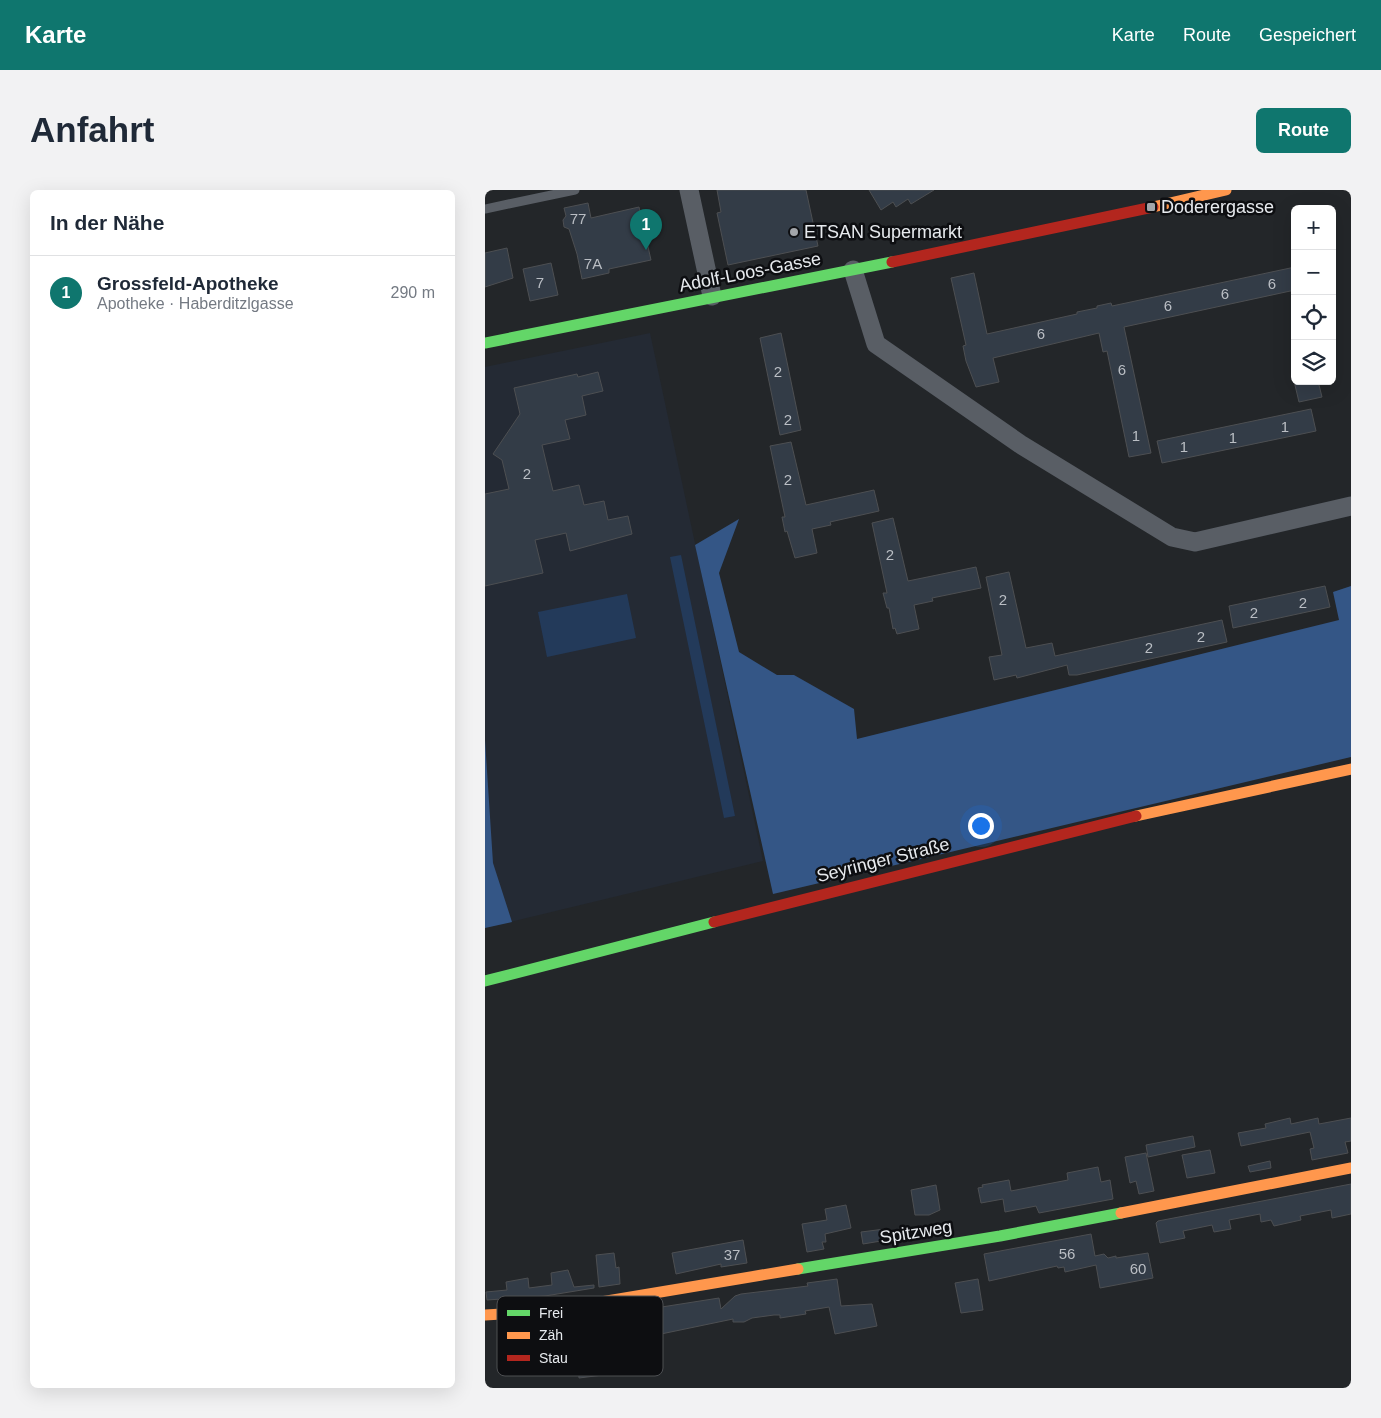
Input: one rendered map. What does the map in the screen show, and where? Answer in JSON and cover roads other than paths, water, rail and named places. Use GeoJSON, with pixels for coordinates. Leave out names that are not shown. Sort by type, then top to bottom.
{"type":"FeatureCollection","features":[{"type":"Feature","properties":{"kind":"street"},"geometry":{"type":"LineString","coordinates":[[689,190],[712,296]]}},
{"type":"Feature","properties":{"kind":"street","name":"Adolf-Loos-Gasse"},"geometry":{"type":"LineString","coordinates":[[485,343],[712,296],[853,270],[1226,190]]}},
{"type":"Feature","properties":{"kind":"street"},"geometry":{"type":"LineString","coordinates":[[853,270],[876,344],[1020,444],[1172,537],[1195,542],[1351,506]]}},
{"type":"Feature","properties":{"kind":"street","name":"Seyringer Straße"},"geometry":{"type":"LineString","coordinates":[[485,981],[939,863],[1210,797],[1351,769]]}},
{"type":"Feature","properties":{"kind":"street","name":"Spitzweg"},"geometry":{"type":"LineString","coordinates":[[638,1296],[1000,1236],[1351,1168]]}},
{"type":"Feature","properties":{"kind":"lane"},"geometry":{"type":"LineString","coordinates":[[485,209],[575,190]]}},
{"type":"Feature","properties":{"kind":"place","name":"Doderergasse"},"geometry":{"type":"Point","coordinates":[1151,207]}},
{"type":"Feature","properties":{"kind":"place","name":"ETSAN Supermarkt"},"geometry":{"type":"Point","coordinates":[794,232]}},
{"type":"Feature","properties":{"kind":"place","name":"Grossfeld-Apotheke"},"geometry":{"type":"Point","coordinates":[646,250]}}]}
